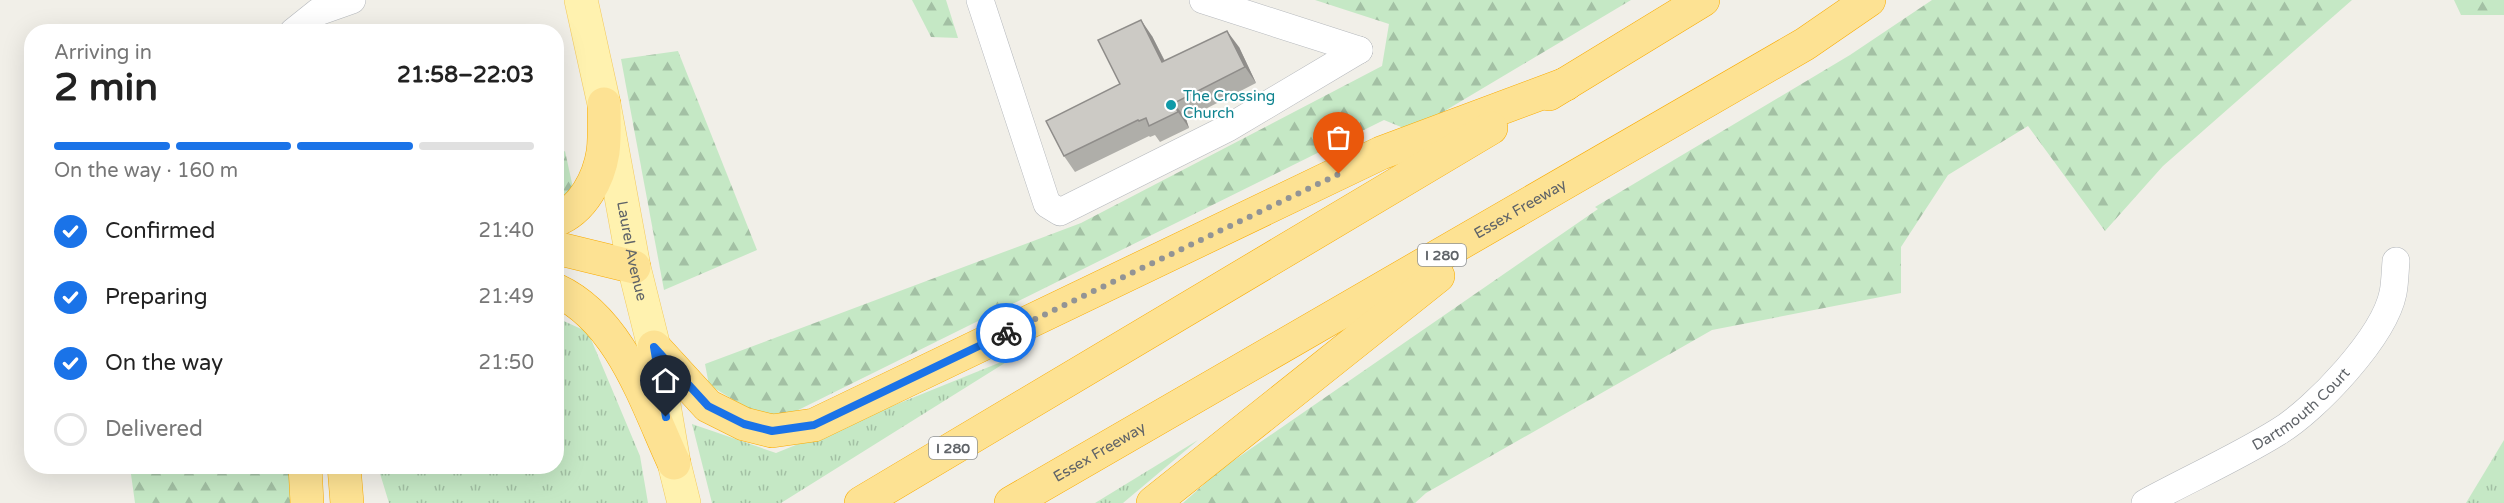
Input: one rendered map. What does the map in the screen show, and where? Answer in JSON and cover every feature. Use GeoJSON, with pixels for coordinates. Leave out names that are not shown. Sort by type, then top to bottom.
{"type":"FeatureCollection","features":[{"type":"Feature","properties":{"kind":"highway","name":"I 280"},"geometry":{"type":"LineString","coordinates":[[861,503],[1566,84],[1702,0]]}},
{"type":"Feature","properties":{"kind":"highway","name":"Essex Freeway"},"geometry":{"type":"LineString","coordinates":[[1011,503],[1806,44],[1869,0]]}},
{"type":"Feature","properties":{"kind":"highway"},"geometry":{"type":"LineString","coordinates":[[654,347],[708,406],[744,424],[772,431],[814,425],[1381,153],[1566,84]]}},
{"type":"Feature","properties":{"kind":"highway"},"geometry":{"type":"LineString","coordinates":[[564,216],[581,202],[594,178],[603,152],[604,104]]}},
{"type":"Feature","properties":{"kind":"highway"},"geometry":{"type":"LineString","coordinates":[[1153,503],[1520,209]]}},
{"type":"Feature","properties":{"kind":"highway"},"geometry":{"type":"LineString","coordinates":[[564,250],[634,267]]}},
{"type":"Feature","properties":{"kind":"highway"},"geometry":{"type":"LineString","coordinates":[[564,295],[600,321],[618,348],[674,463]]}},
{"type":"Feature","properties":{"kind":"highway"},"geometry":{"type":"LineString","coordinates":[[305,474],[307,503]]}},
{"type":"Feature","properties":{"kind":"highway"},"geometry":{"type":"LineString","coordinates":[[345,474],[347,503]]}},
{"type":"Feature","properties":{"kind":"main road","name":"Laurel Avenue"},"geometry":{"type":"LineString","coordinates":[[582,0],[634,267],[654,347],[674,463],[684,503]]}},
{"type":"Feature","properties":{"kind":"street"},"geometry":{"type":"LineString","coordinates":[[303,24],[318,12],[352,0]]}},
{"type":"Feature","properties":{"kind":"street"},"geometry":{"type":"LineString","coordinates":[[980,0],[1047,204],[1059,212],[1228,128],[1359,50],[1203,0]]}},
{"type":"Feature","properties":{"kind":"street","name":"Dartmouth Court"},"geometry":{"type":"LineString","coordinates":[[2145,503],[2280,431],[2313,404],[2373,337],[2392,295],[2396,261]]}},
{"type":"Feature","properties":{"kind":"green space"},"geometry":{"type":"Polygon","coordinates":[[[912,0],[946,0],[958,38],[931,37],[912,0]]]}},
{"type":"Feature","properties":{"kind":"green space"},"geometry":{"type":"Polygon","coordinates":[[[1315,0],[1631,0],[1411,131],[1384,120],[772,423],[709,385],[705,364],[1081,223],[1382,66],[1389,24],[1315,0]]]}},
{"type":"Feature","properties":{"kind":"green space"},"geometry":{"type":"Polygon","coordinates":[[[1932,0],[2352,0],[2163,166],[2105,231],[2028,126],[1948,175],[1901,247],[1901,293],[1712,330],[1426,493],[1415,503],[1183,503],[1220,470],[1598,209],[1595,207],[1850,55],[1932,0]]]}},
{"type":"Feature","properties":{"kind":"green space"},"geometry":{"type":"Polygon","coordinates":[[[2454,0],[2504,0],[2504,15],[2461,15],[2454,0]]]}},
{"type":"Feature","properties":{"kind":"green space"},"geometry":{"type":"Polygon","coordinates":[[[678,51],[757,250],[664,290],[621,59],[678,51]]]}},
{"type":"Feature","properties":{"kind":"green space"},"geometry":{"type":"Polygon","coordinates":[[[564,152],[573,188],[564,199],[564,152]]]}},
{"type":"Feature","properties":{"kind":"green space"},"geometry":{"type":"Polygon","coordinates":[[[564,321],[588,332],[640,456],[648,503],[389,503],[380,474],[564,474],[564,321]]]}},
{"type":"Feature","properties":{"kind":"green space"},"geometry":{"type":"Polygon","coordinates":[[[1016,356],[781,503],[712,503],[692,424],[776,453],[1016,356]]]}},
{"type":"Feature","properties":{"kind":"green space"},"geometry":{"type":"Polygon","coordinates":[[[1198,440],[1123,503],[1095,503],[1198,440]]]}},
{"type":"Feature","properties":{"kind":"green space"},"geometry":{"type":"Polygon","coordinates":[[[2504,440],[2504,503],[2466,503],[2504,440]]]}},
{"type":"Feature","properties":{"kind":"green space"},"geometry":{"type":"Polygon","coordinates":[[[131,474],[312,474],[313,503],[135,503],[131,474]]]}},
{"type":"Feature","properties":{"kind":"building","name":"The Crossing Church"},"geometry":{"type":"Polygon","coordinates":[[[1141,20],[1162,62],[1227,31],[1245,67],[1174,103],[1178,112],[1149,126],[1146,118],[1138,120],[1064,156],[1046,121],[1120,84],[1098,40],[1141,20]]]}},
{"type":"Feature","properties":{"kind":"way so far"},"geometry":{"type":"LineString","coordinates":[[1006,333],[1339,174]]}},
{"type":"Feature","properties":{"kind":"place","name":"The Crossing Church"},"geometry":{"type":"Point","coordinates":[1171,105]}},
{"type":"Feature","properties":{"kind":"route"},"geometry":{"type":"LineString","coordinates":[[666,417],[654,347],[708,406],[744,424],[772,431],[814,425],[1006,333]]}}]}
